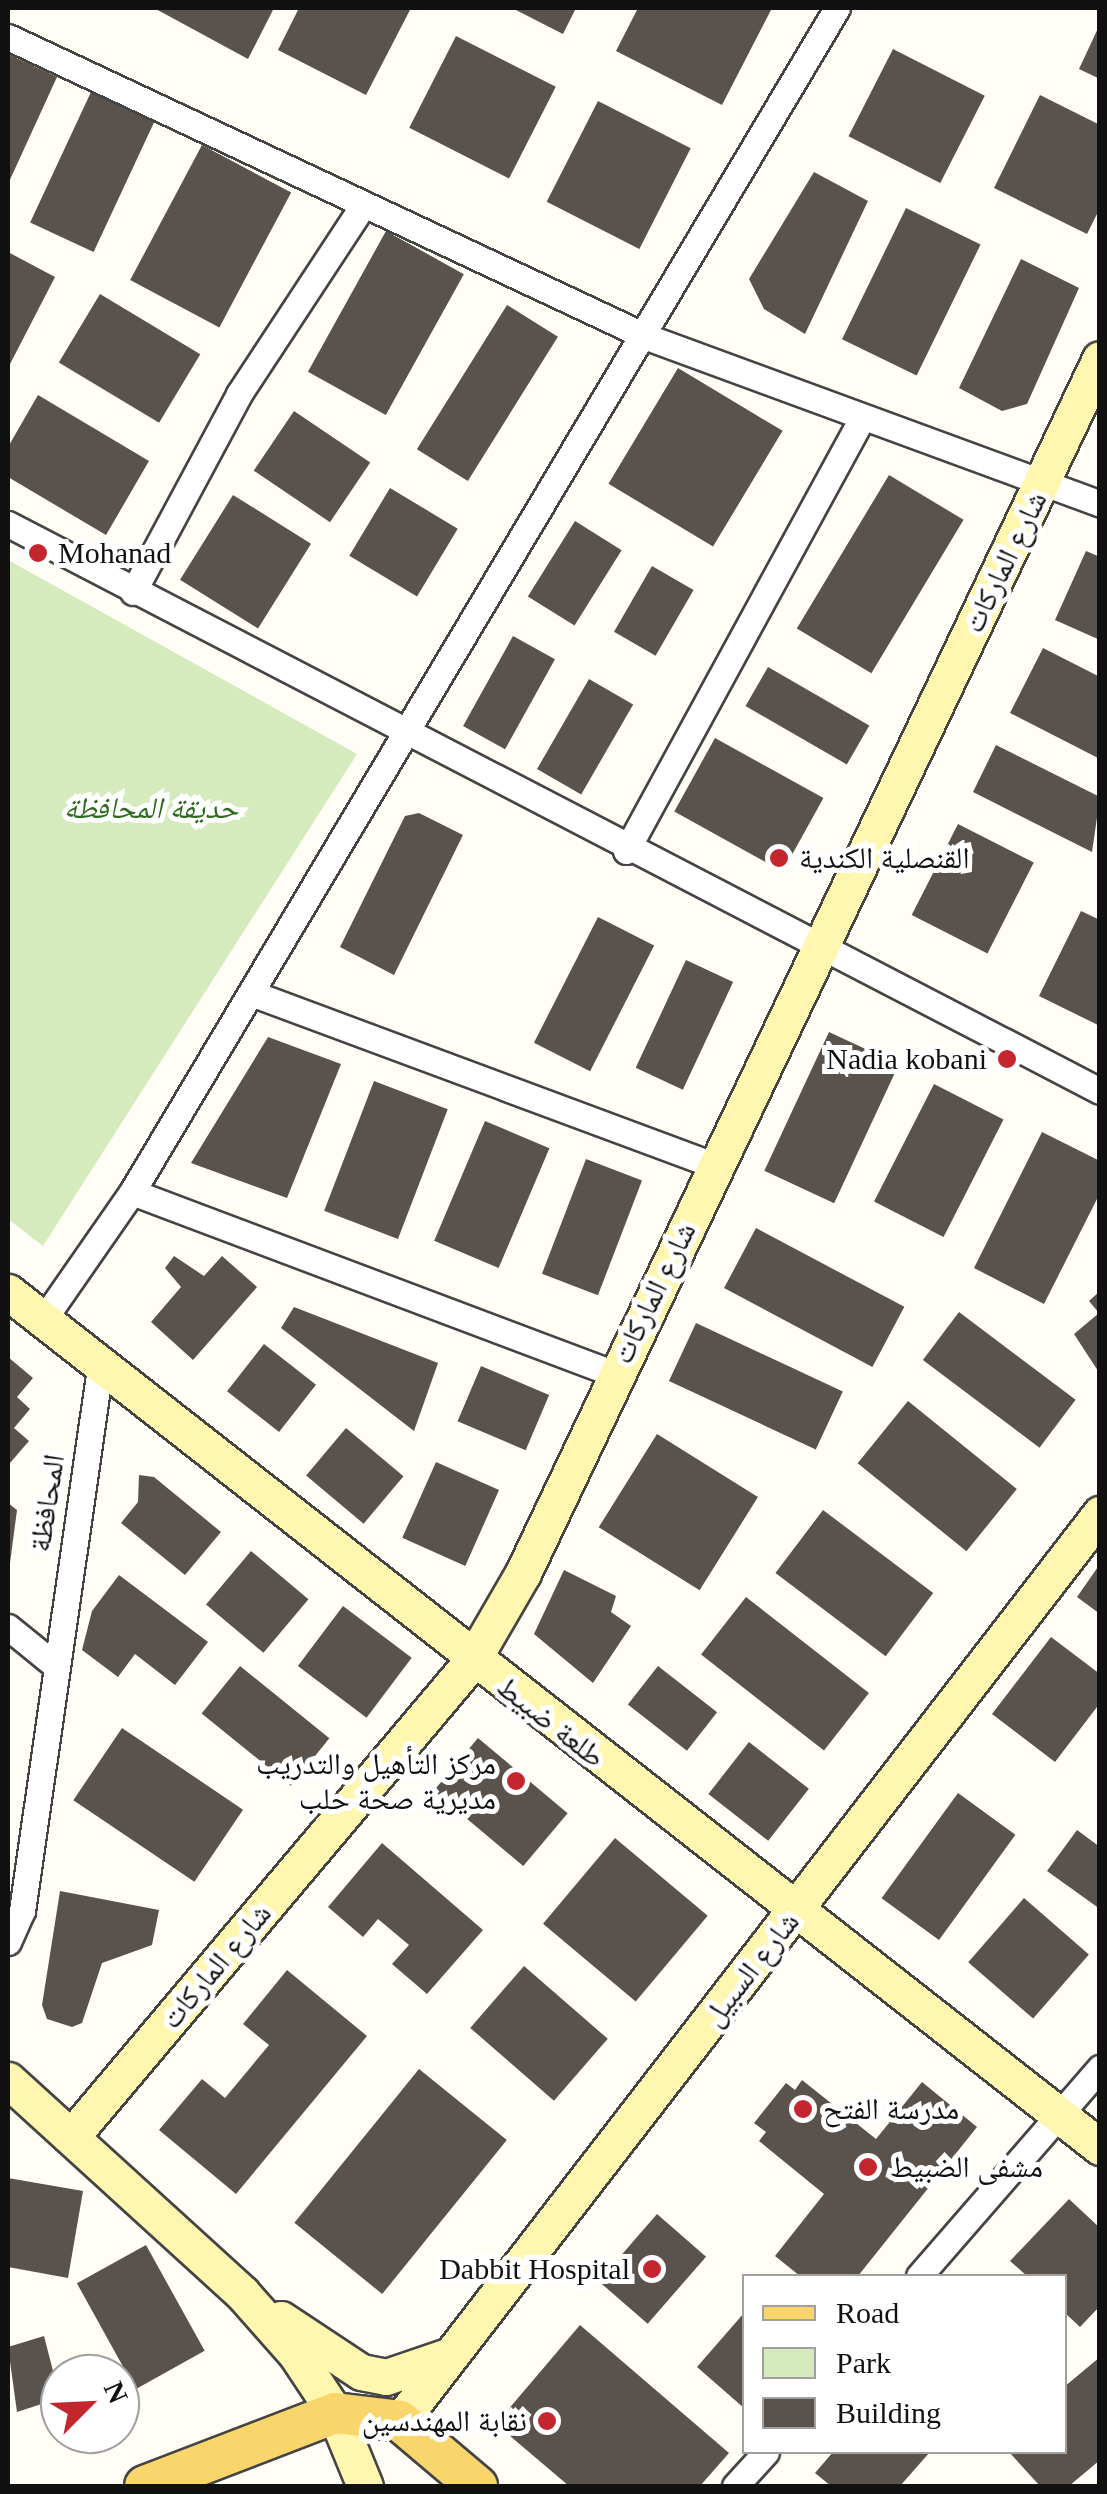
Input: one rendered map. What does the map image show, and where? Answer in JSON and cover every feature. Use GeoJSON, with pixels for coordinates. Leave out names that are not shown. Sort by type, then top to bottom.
{"type":"FeatureCollection","features":[{"type":"Feature","properties":{"kind":"main road"},"geometry":{"type":"LineString","coordinates":[[145,2486],[335,2413],[400,2421],[477,2486]]}},
{"type":"Feature","properties":{"kind":"street"},"geometry":{"type":"LineString","coordinates":[[43,1320],[132,1192],[402,736],[647,337],[837,8]]}},
{"type":"Feature","properties":{"kind":"street"},"geometry":{"type":"LineString","coordinates":[[8,37],[647,337],[861,420],[1044,481],[1100,504]]}},
{"type":"Feature","properties":{"kind":"street"},"geometry":{"type":"LineString","coordinates":[[133,592],[238,394],[364,204]]}},
{"type":"Feature","properties":{"kind":"street","name":"شارع الماركات"},"geometry":{"type":"LineString","coordinates":[[71,2138],[472,1661],[716,1166],[1100,359]]}},
{"type":"Feature","properties":{"kind":"street"},"geometry":{"type":"LineString","coordinates":[[626,851],[861,420]]}},
{"type":"Feature","properties":{"kind":"street"},"geometry":{"type":"LineString","coordinates":[[8,524],[402,736],[1100,1092]]}},
{"type":"Feature","properties":{"kind":"street"},"geometry":{"type":"LineString","coordinates":[[251,994],[716,1166]]}},
{"type":"Feature","properties":{"kind":"street"},"geometry":{"type":"LineString","coordinates":[[132,1192],[615,1374]]}},
{"type":"Feature","properties":{"kind":"street","name":"طلعة ضبيط"},"geometry":{"type":"LineString","coordinates":[[8,1292],[472,1661],[1100,2146]]}},
{"type":"Feature","properties":{"kind":"street","name":"المحافظة"},"geometry":{"type":"LineString","coordinates":[[8,1942],[22,1911],[100,1368]]}},
{"type":"Feature","properties":{"kind":"street","name":"شارع السبيل"},"geometry":{"type":"LineString","coordinates":[[400,2421],[1100,1514]]}},
{"type":"Feature","properties":{"kind":"street"},"geometry":{"type":"LineString","coordinates":[[8,1627],[56,1666]]}},
{"type":"Feature","properties":{"kind":"street"},"geometry":{"type":"LineString","coordinates":[[921,2274],[1100,2068]]}},
{"type":"Feature","properties":{"kind":"street"},"geometry":{"type":"LineString","coordinates":[[8,2080],[242,2293],[361,2372],[386,2377],[452,2354]]}},
{"type":"Feature","properties":{"kind":"street"},"geometry":{"type":"LineString","coordinates":[[242,2293],[335,2413],[365,2486]]}},
{"type":"Feature","properties":{"kind":"street"},"geometry":{"type":"LineString","coordinates":[[735,2486],[764,2454]]}},
{"type":"Feature","properties":{"kind":"green space","name":"حديقة المحافظة"},"geometry":{"type":"Polygon","coordinates":[[[8,560],[357,754],[43,1246],[8,1219],[8,560]]]}},
{"type":"Feature","properties":{"kind":"building"},"geometry":{"type":"Polygon","coordinates":[[[154,8],[274,8],[248,59],[154,8]]]}},
{"type":"Feature","properties":{"kind":"building"},"geometry":{"type":"Polygon","coordinates":[[[299,8],[411,8],[366,95],[278,50],[299,8]]]}},
{"type":"Feature","properties":{"kind":"building"},"geometry":{"type":"Polygon","coordinates":[[[512,8],[576,8],[563,34],[512,8]]]}},
{"type":"Feature","properties":{"kind":"building"},"geometry":{"type":"Polygon","coordinates":[[[638,8],[772,8],[722,105],[616,51],[638,8]]]}},
{"type":"Feature","properties":{"kind":"building"},"geometry":{"type":"Polygon","coordinates":[[[1100,24],[1100,79],[1079,69],[1100,24]]]}},
{"type":"Feature","properties":{"kind":"building"},"geometry":{"type":"Polygon","coordinates":[[[456,36],[556,87],[509,179],[409,128],[456,36]]]}},
{"type":"Feature","properties":{"kind":"building"},"geometry":{"type":"Polygon","coordinates":[[[893,49],[985,96],[940,183],[849,136],[893,49]]]}},
{"type":"Feature","properties":{"kind":"building"},"geometry":{"type":"Polygon","coordinates":[[[8,54],[57,77],[8,184],[8,54]]]}},
{"type":"Feature","properties":{"kind":"building"},"geometry":{"type":"Polygon","coordinates":[[[91,92],[154,122],[94,252],[30,223],[91,92]]]}},
{"type":"Feature","properties":{"kind":"building"},"geometry":{"type":"Polygon","coordinates":[[[1040,95],[1100,125],[1100,208],[1087,234],[994,188],[1040,95]]]}},
{"type":"Feature","properties":{"kind":"building"},"geometry":{"type":"Polygon","coordinates":[[[598,101],[691,148],[639,249],[547,202],[598,101]]]}},
{"type":"Feature","properties":{"kind":"building"},"geometry":{"type":"Polygon","coordinates":[[[202,145],[291,192],[219,328],[130,280],[202,145]]]}},
{"type":"Feature","properties":{"kind":"building"},"geometry":{"type":"Polygon","coordinates":[[[814,172],[868,201],[805,334],[764,309],[749,279],[814,172]]]}},
{"type":"Feature","properties":{"kind":"building"},"geometry":{"type":"Polygon","coordinates":[[[906,208],[981,244],[917,376],[842,339],[906,208]]]}},
{"type":"Feature","properties":{"kind":"building"},"geometry":{"type":"Polygon","coordinates":[[[386,231],[464,274],[386,415],[308,372],[386,231]]]}},
{"type":"Feature","properties":{"kind":"building"},"geometry":{"type":"Polygon","coordinates":[[[8,252],[55,277],[8,368],[8,252]]]}},
{"type":"Feature","properties":{"kind":"building"},"geometry":{"type":"Polygon","coordinates":[[[1021,259],[1079,288],[1027,404],[1002,411],[959,388],[1021,259]]]}},
{"type":"Feature","properties":{"kind":"building"},"geometry":{"type":"Polygon","coordinates":[[[100,294],[200,354],[159,423],[59,363],[100,294]]]}},
{"type":"Feature","properties":{"kind":"building"},"geometry":{"type":"Polygon","coordinates":[[[507,305],[558,337],[468,481],[417,449],[507,305]]]}},
{"type":"Feature","properties":{"kind":"building"},"geometry":{"type":"Polygon","coordinates":[[[678,368],[783,431],[713,547],[608,484],[678,368]]]}},
{"type":"Feature","properties":{"kind":"building"},"geometry":{"type":"Polygon","coordinates":[[[38,395],[149,461],[106,535],[8,477],[8,447],[38,395]]]}},
{"type":"Feature","properties":{"kind":"building"},"geometry":{"type":"Polygon","coordinates":[[[294,411],[370,462],[330,522],[254,471],[294,411]]]}},
{"type":"Feature","properties":{"kind":"building"},"geometry":{"type":"Polygon","coordinates":[[[889,475],[964,520],[871,673],[797,628],[889,475]]]}},
{"type":"Feature","properties":{"kind":"building"},"geometry":{"type":"Polygon","coordinates":[[[390,488],[458,529],[417,596],[349,556],[390,488]]]}},
{"type":"Feature","properties":{"kind":"building"},"geometry":{"type":"Polygon","coordinates":[[[233,495],[311,544],[258,629],[180,580],[233,495]]]}},
{"type":"Feature","properties":{"kind":"building"},"geometry":{"type":"Polygon","coordinates":[[[575,521],[622,550],[574,626],[528,596],[575,521]]]}},
{"type":"Feature","properties":{"kind":"building"},"geometry":{"type":"Polygon","coordinates":[[[1086,551],[1100,557],[1100,640],[1055,620],[1086,551]]]}},
{"type":"Feature","properties":{"kind":"building"},"geometry":{"type":"Polygon","coordinates":[[[652,566],[694,590],[656,656],[614,632],[652,566]]]}},
{"type":"Feature","properties":{"kind":"building"},"geometry":{"type":"Polygon","coordinates":[[[513,636],[555,659],[505,749],[463,726],[513,636]]]}},
{"type":"Feature","properties":{"kind":"building"},"geometry":{"type":"Polygon","coordinates":[[[1043,648],[1100,677],[1100,759],[1010,713],[1043,648]]]}},
{"type":"Feature","properties":{"kind":"building"},"geometry":{"type":"Polygon","coordinates":[[[768,667],[869,726],[847,764],[746,706],[768,667]]]}},
{"type":"Feature","properties":{"kind":"building"},"geometry":{"type":"Polygon","coordinates":[[[589,679],[633,704],[581,795],[537,769],[589,679]]]}},
{"type":"Feature","properties":{"kind":"building"},"geometry":{"type":"Polygon","coordinates":[[[715,738],[823,798],[783,872],[674,811],[715,738]]]}},
{"type":"Feature","properties":{"kind":"building"},"geometry":{"type":"Polygon","coordinates":[[[996,745],[1100,797],[1092,852],[973,792],[996,745]]]}},
{"type":"Feature","properties":{"kind":"building"},"geometry":{"type":"Polygon","coordinates":[[[419,813],[463,835],[394,975],[340,947],[405,816],[419,813]]]}},
{"type":"Feature","properties":{"kind":"building"},"geometry":{"type":"Polygon","coordinates":[[[958,824],[1034,863],[987,953],[912,915],[958,824]]]}},
{"type":"Feature","properties":{"kind":"building"},"geometry":{"type":"Polygon","coordinates":[[[1081,911],[1100,920],[1100,1026],[1039,996],[1081,911]]]}},
{"type":"Feature","properties":{"kind":"building"},"geometry":{"type":"Polygon","coordinates":[[[598,917],[654,946],[590,1071],[534,1043],[598,917]]]}},
{"type":"Feature","properties":{"kind":"building"},"geometry":{"type":"Polygon","coordinates":[[[686,960],[733,982],[683,1090],[636,1068],[686,960]]]}},
{"type":"Feature","properties":{"kind":"building"},"geometry":{"type":"Polygon","coordinates":[[[829,1032],[899,1065],[834,1203],[764,1171],[829,1032]]]}},
{"type":"Feature","properties":{"kind":"building"},"geometry":{"type":"Polygon","coordinates":[[[268,1037],[341,1064],[287,1198],[191,1163],[268,1037]]]}},
{"type":"Feature","properties":{"kind":"building"},"geometry":{"type":"Polygon","coordinates":[[[374,1081],[448,1109],[398,1239],[324,1211],[374,1081]]]}},
{"type":"Feature","properties":{"kind":"building"},"geometry":{"type":"Polygon","coordinates":[[[934,1084],[1003,1119],[944,1237],[874,1202],[934,1084]]]}},
{"type":"Feature","properties":{"kind":"building"},"geometry":{"type":"Polygon","coordinates":[[[485,1121],[549,1148],[499,1268],[434,1241],[485,1121]]]}},
{"type":"Feature","properties":{"kind":"building"},"geometry":{"type":"Polygon","coordinates":[[[1042,1132],[1100,1161],[1100,1193],[1044,1304],[974,1268],[1042,1132]]]}},
{"type":"Feature","properties":{"kind":"building"},"geometry":{"type":"Polygon","coordinates":[[[586,1159],[642,1181],[598,1295],[542,1274],[586,1159]]]}},
{"type":"Feature","properties":{"kind":"building"},"geometry":{"type":"Polygon","coordinates":[[[756,1228],[904,1307],[872,1367],[724,1288],[756,1228]]]}},
{"type":"Feature","properties":{"kind":"building"},"geometry":{"type":"Polygon","coordinates":[[[174,1256],[204,1276],[222,1256],[257,1287],[193,1360],[151,1322],[181,1287],[165,1268],[174,1256]]]}},
{"type":"Feature","properties":{"kind":"building"},"geometry":{"type":"Polygon","coordinates":[[[1100,1291],[1100,1374],[1074,1334],[1099,1313],[1089,1301],[1100,1291]]]}},
{"type":"Feature","properties":{"kind":"building"},"geometry":{"type":"Polygon","coordinates":[[[294,1307],[438,1363],[414,1431],[281,1328],[294,1307]]]}},
{"type":"Feature","properties":{"kind":"building"},"geometry":{"type":"Polygon","coordinates":[[[959,1312],[1076,1400],[1039,1448],[923,1360],[959,1312]]]}},
{"type":"Feature","properties":{"kind":"building"},"geometry":{"type":"Polygon","coordinates":[[[696,1323],[843,1391],[816,1449],[669,1381],[696,1323]]]}},
{"type":"Feature","properties":{"kind":"building"},"geometry":{"type":"Polygon","coordinates":[[[264,1344],[316,1385],[279,1432],[227,1391],[264,1344]]]}},
{"type":"Feature","properties":{"kind":"building"},"geometry":{"type":"Polygon","coordinates":[[[8,1357],[33,1378],[17,1397],[30,1409],[14,1428],[29,1441],[10,1463],[8,1357]]]}},
{"type":"Feature","properties":{"kind":"building"},"geometry":{"type":"Polygon","coordinates":[[[481,1366],[549,1395],[526,1450],[458,1421],[481,1366]]]}},
{"type":"Feature","properties":{"kind":"building"},"geometry":{"type":"Polygon","coordinates":[[[908,1401],[1017,1489],[966,1551],[858,1463],[908,1401]]]}},
{"type":"Feature","properties":{"kind":"building"},"geometry":{"type":"Polygon","coordinates":[[[346,1428],[403,1476],[364,1524],[306,1475],[346,1428]]]}},
{"type":"Feature","properties":{"kind":"building"},"geometry":{"type":"Polygon","coordinates":[[[657,1434],[758,1497],[700,1590],[599,1527],[657,1434]]]}},
{"type":"Feature","properties":{"kind":"building"},"geometry":{"type":"Polygon","coordinates":[[[436,1462],[499,1490],[465,1566],[402,1538],[436,1462]]]}},
{"type":"Feature","properties":{"kind":"building"},"geometry":{"type":"Polygon","coordinates":[[[139,1475],[154,1477],[221,1532],[185,1575],[121,1523],[138,1502],[139,1475]]]}},
{"type":"Feature","properties":{"kind":"building"},"geometry":{"type":"Polygon","coordinates":[[[8,1503],[17,1510],[10,1563],[8,1562],[8,1503]]]}},
{"type":"Feature","properties":{"kind":"building"},"geometry":{"type":"Polygon","coordinates":[[[823,1510],[933,1593],[886,1656],[775,1573],[823,1510]]]}},
{"type":"Feature","properties":{"kind":"building"},"geometry":{"type":"Polygon","coordinates":[[[251,1551],[308,1599],[263,1653],[206,1605],[251,1551]]]}},
{"type":"Feature","properties":{"kind":"building"},"geometry":{"type":"Polygon","coordinates":[[[1100,1564],[1100,1614],[1077,1597],[1100,1564]]]}},
{"type":"Feature","properties":{"kind":"building"},"geometry":{"type":"Polygon","coordinates":[[[564,1570],[616,1596],[611,1612],[631,1626],[593,1683],[534,1634],[564,1570]]]}},
{"type":"Feature","properties":{"kind":"building"},"geometry":{"type":"Polygon","coordinates":[[[119,1575],[208,1642],[175,1685],[135,1654],[118,1677],[82,1650],[92,1611],[119,1575]]]}},
{"type":"Feature","properties":{"kind":"building"},"geometry":{"type":"Polygon","coordinates":[[[746,1597],[869,1693],[824,1751],[701,1655],[746,1597]]]}},
{"type":"Feature","properties":{"kind":"building"},"geometry":{"type":"Polygon","coordinates":[[[343,1606],[412,1658],[367,1718],[298,1666],[343,1606]]]}},
{"type":"Feature","properties":{"kind":"building"},"geometry":{"type":"Polygon","coordinates":[[[1051,1637],[1100,1674],[1100,1703],[1055,1762],[992,1714],[1051,1637]]]}},
{"type":"Feature","properties":{"kind":"building"},"geometry":{"type":"Polygon","coordinates":[[[240,1666],[329,1738],[291,1786],[202,1713],[240,1666]]]}},
{"type":"Feature","properties":{"kind":"building"},"geometry":{"type":"Polygon","coordinates":[[[658,1666],[717,1712],[687,1751],[628,1705],[658,1666]]]}},
{"type":"Feature","properties":{"kind":"building"},"geometry":{"type":"Polygon","coordinates":[[[122,1728],[243,1810],[194,1882],[73,1800],[122,1728]]]}},
{"type":"Feature","properties":{"kind":"building"},"geometry":{"type":"Polygon","coordinates":[[[478,1738],[568,1813],[523,1866],[434,1791],[478,1738]]]}},
{"type":"Feature","properties":{"kind":"building"},"geometry":{"type":"Polygon","coordinates":[[[749,1742],[809,1789],[768,1841],[708,1794],[749,1742]]]}},
{"type":"Feature","properties":{"kind":"building"},"geometry":{"type":"Polygon","coordinates":[[[958,1793],[1015,1835],[939,1940],[882,1898],[958,1793]]]}},
{"type":"Feature","properties":{"kind":"building"},"geometry":{"type":"Polygon","coordinates":[[[1077,1830],[1100,1847],[1100,1909],[1047,1871],[1077,1830]]]}},
{"type":"Feature","properties":{"kind":"building"},"geometry":{"type":"Polygon","coordinates":[[[615,1838],[708,1916],[636,2002],[543,1924],[615,1838]]]}},
{"type":"Feature","properties":{"kind":"building"},"geometry":{"type":"Polygon","coordinates":[[[382,1843],[483,1930],[427,1994],[392,1964],[409,1945],[378,1919],[363,1937],[328,1907],[382,1843]]]}},
{"type":"Feature","properties":{"kind":"building"},"geometry":{"type":"Polygon","coordinates":[[[60,1891],[159,1910],[152,1945],[102,1963],[82,2023],[72,2027],[47,2019],[42,2005],[60,1891]]]}},
{"type":"Feature","properties":{"kind":"building"},"geometry":{"type":"Polygon","coordinates":[[[1024,1898],[1089,1954],[1033,2019],[968,1962],[1024,1898]]]}},
{"type":"Feature","properties":{"kind":"building"},"geometry":{"type":"Polygon","coordinates":[[[524,1966],[608,2039],[554,2101],[470,2028],[524,1966]]]}},
{"type":"Feature","properties":{"kind":"building"},"geometry":{"type":"Polygon","coordinates":[[[287,1970],[367,2036],[236,2194],[159,2130],[202,2079],[225,2098],[269,2045],[243,2024],[287,1970]]]}},
{"type":"Feature","properties":{"kind":"building"},"geometry":{"type":"Polygon","coordinates":[[[419,2069],[507,2140],[382,2294],[294,2223],[419,2069]]]}},
{"type":"Feature","properties":{"kind":"building","name":"مشفى الضبيط"},"geometry":{"type":"Polygon","coordinates":[[[802,2080],[876,2139],[922,2082],[977,2127],[860,2274],[798,2274],[775,2256],[824,2194],[759,2141],[766,2132],[754,2123],[786,2083],[795,2090],[802,2080]]]}},
{"type":"Feature","properties":{"kind":"building"},"geometry":{"type":"Polygon","coordinates":[[[8,2178],[83,2191],[68,2278],[8,2267],[8,2178]]]}},
{"type":"Feature","properties":{"kind":"building"},"geometry":{"type":"Polygon","coordinates":[[[1069,2199],[1100,2228],[1100,2306],[1080,2327],[1067,2315],[1067,2274],[1025,2274],[1010,2261],[1069,2199]]]}},
{"type":"Feature","properties":{"kind":"building","name":"Dabbit Hospital"},"geometry":{"type":"Polygon","coordinates":[[[657,2214],[706,2257],[648,2324],[599,2281],[657,2214]]]}},
{"type":"Feature","properties":{"kind":"building"},"geometry":{"type":"Polygon","coordinates":[[[146,2245],[205,2351],[140,2387],[140,2354],[116,2354],[77,2283],[146,2245]]]}},
{"type":"Feature","properties":{"kind":"building"},"geometry":{"type":"Polygon","coordinates":[[[742,2315],[742,2406],[697,2367],[742,2315]]]}},
{"type":"Feature","properties":{"kind":"building"},"geometry":{"type":"Polygon","coordinates":[[[580,2325],[729,2453],[700,2486],[569,2486],[496,2424],[580,2325]]]}},
{"type":"Feature","properties":{"kind":"building"},"geometry":{"type":"Polygon","coordinates":[[[44,2336],[49,2354],[40,2354],[40,2405],[17,2412],[8,2347],[44,2336]]]}},
{"type":"Feature","properties":{"kind":"building"},"geometry":{"type":"Polygon","coordinates":[[[1100,2357],[1100,2460],[1069,2486],[1040,2486],[1011,2454],[1067,2454],[1067,2384],[1100,2357]]]}},
{"type":"Feature","properties":{"kind":"building"},"geometry":{"type":"Polygon","coordinates":[[[831,2454],[928,2454],[900,2486],[831,2486],[815,2473],[831,2454]]]}},
{"type":"Feature","properties":{"kind":"place","name":"Mohanad"},"geometry":{"type":"Point","coordinates":[38,553]}},
{"type":"Feature","properties":{"kind":"place","name":"القنصلية الكندية"},"geometry":{"type":"Point","coordinates":[779,858]}},
{"type":"Feature","properties":{"kind":"place","name":"Nadia kobani"},"geometry":{"type":"Point","coordinates":[1007,1059]}},
{"type":"Feature","properties":{"kind":"place","name":"مركز التأهيل والتدريب مديرية صحة حلب"},"geometry":{"type":"Point","coordinates":[516,1781]}},
{"type":"Feature","properties":{"kind":"place","name":"مدرسة الفتح"},"geometry":{"type":"Point","coordinates":[803,2109]}},
{"type":"Feature","properties":{"kind":"place","name":"مشفى الضبيط"},"geometry":{"type":"Point","coordinates":[868,2167]}},
{"type":"Feature","properties":{"kind":"place","name":"Dabbit Hospital"},"geometry":{"type":"Point","coordinates":[652,2269]}},
{"type":"Feature","properties":{"kind":"place","name":"نقابة المهندسين"},"geometry":{"type":"Point","coordinates":[547,2421]}}]}
